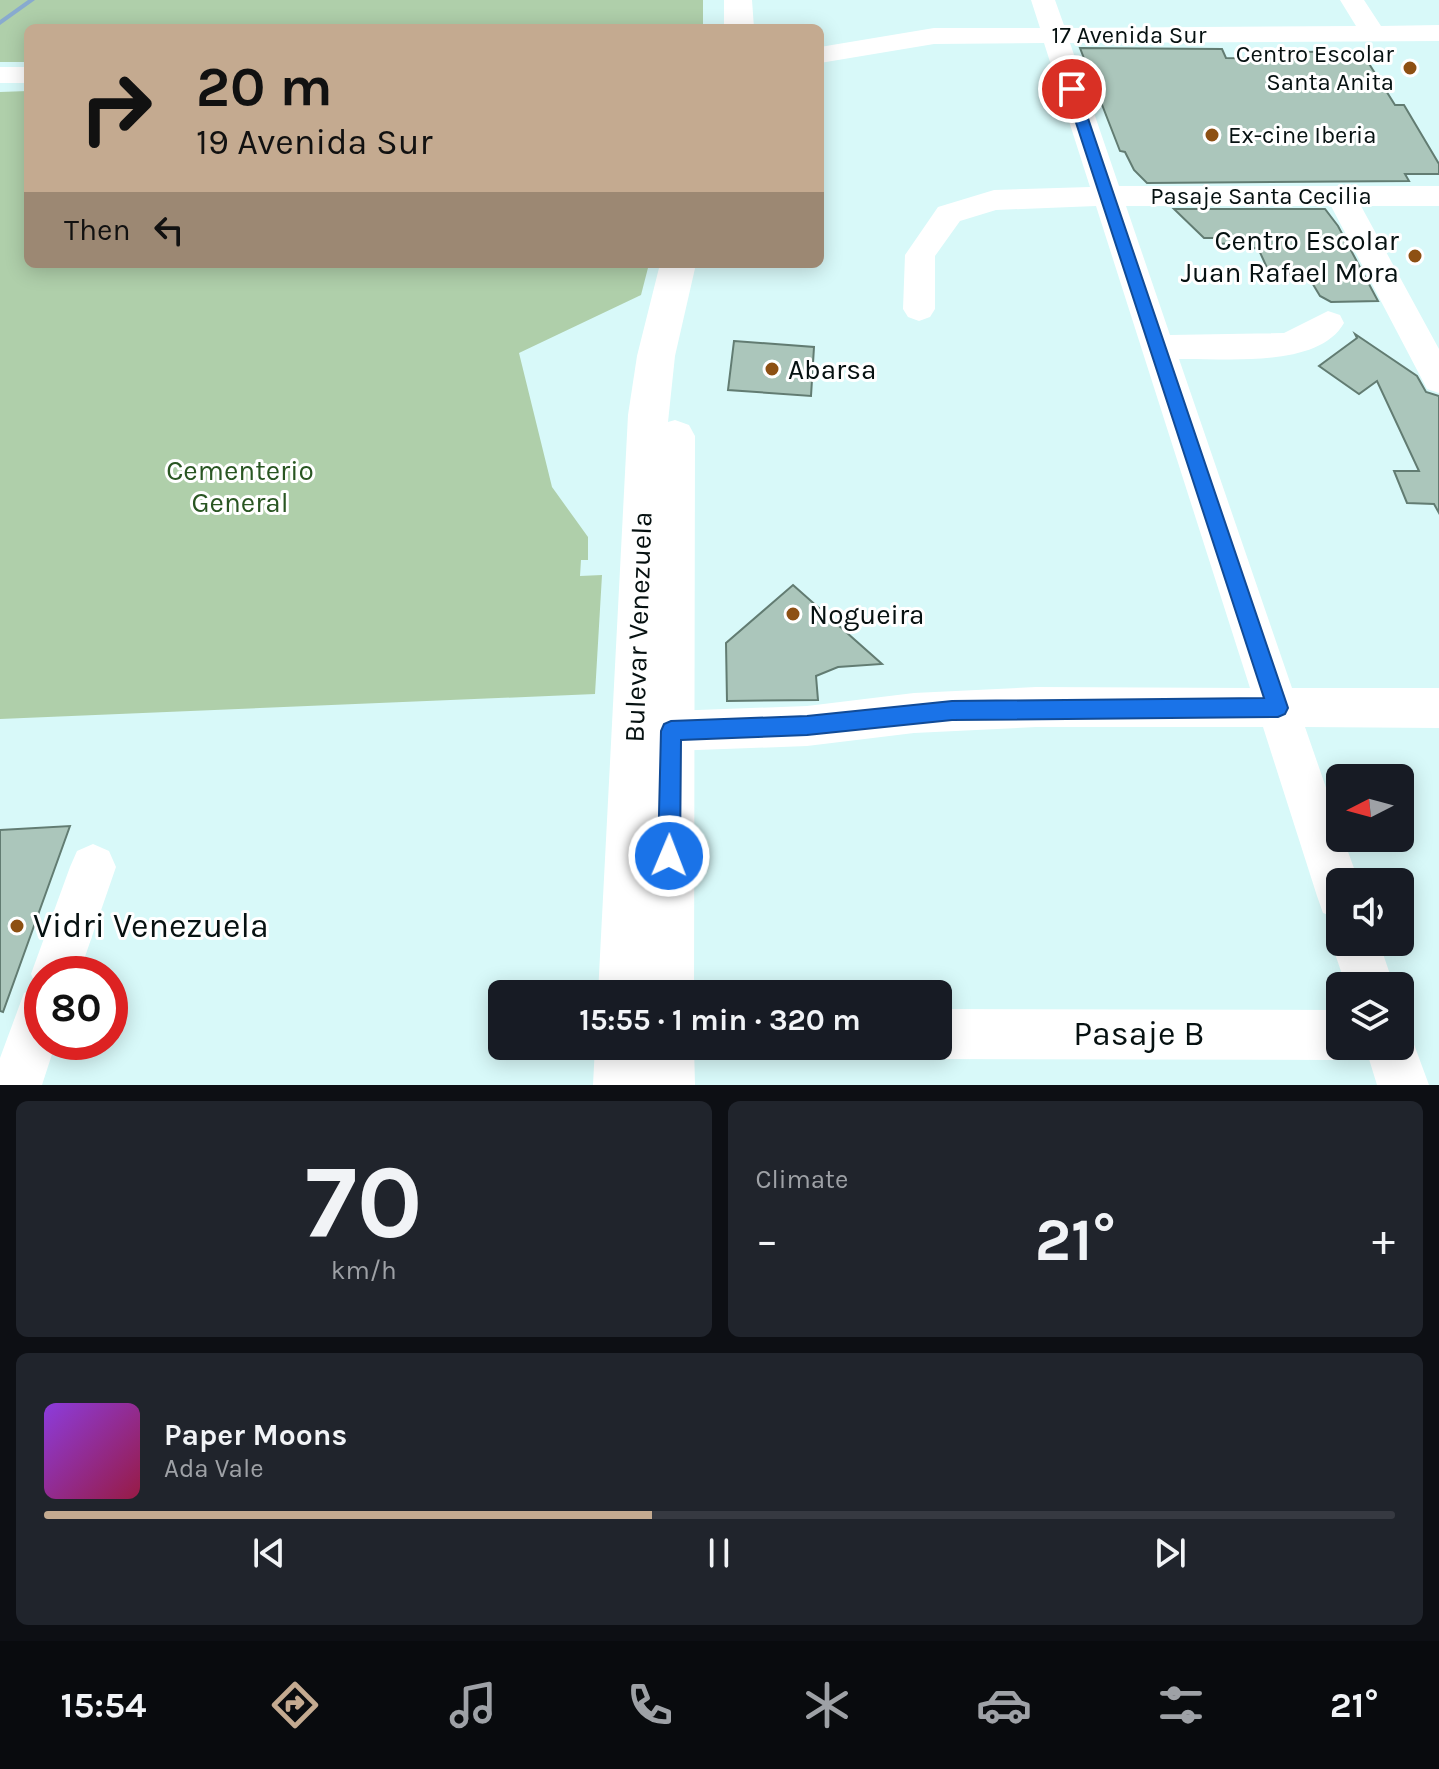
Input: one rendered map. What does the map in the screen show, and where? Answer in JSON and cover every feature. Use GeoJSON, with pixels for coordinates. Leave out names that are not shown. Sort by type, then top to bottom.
{"type":"FeatureCollection","features":[{"type":"Feature","properties":{"kind":"highway"},"geometry":{"type":"LineString","coordinates":[[738,0],[739,24]]}},
{"type":"Feature","properties":{"kind":"highway","name":"Bulevar Venezuela"},"geometry":{"type":"LineString","coordinates":[[627,980],[648,415],[656,356],[677,268]]}},
{"type":"Feature","properties":{"kind":"highway","name":"Bulevar Venezuela"},"geometry":{"type":"LineString","coordinates":[[666,980],[675,417],[683,353],[702,268]]}},
{"type":"Feature","properties":{"kind":"highway"},"geometry":{"type":"LineString","coordinates":[[623,1085],[624,1060]]}},
{"type":"Feature","properties":{"kind":"highway"},"geometry":{"type":"LineString","coordinates":[[665,1060],[665,1085]]}},
{"type":"Feature","properties":{"kind":"street"},"geometry":{"type":"LineString","coordinates":[[1043,0],[1331,868]]}},
{"type":"Feature","properties":{"kind":"street"},"geometry":{"type":"LineString","coordinates":[[1352,0],[1373,33]]}},
{"type":"Feature","properties":{"kind":"street","name":"17 Avenida Sur"},"geometry":{"type":"LineString","coordinates":[[824,54],[918,37],[1439,33]]}},
{"type":"Feature","properties":{"kind":"street"},"geometry":{"type":"LineString","coordinates":[[0,75],[24,75]]}},
{"type":"Feature","properties":{"kind":"street","name":"Pasaje Santa Cecilia"},"geometry":{"type":"LineString","coordinates":[[919,309],[920,255],[949,214],[994,200],[1106,196],[1439,196]]}},
{"type":"Feature","properties":{"kind":"street"},"geometry":{"type":"LineString","coordinates":[[1341,196],[1439,380]]}},
{"type":"Feature","properties":{"kind":"street"},"geometry":{"type":"LineString","coordinates":[[1157,347],[1290,345],[1328,323]]}},
{"type":"Feature","properties":{"kind":"street"},"geometry":{"type":"LineString","coordinates":[[671,731],[807,726],[967,710],[1439,708]]}},
{"type":"Feature","properties":{"kind":"street"},"geometry":{"type":"LineString","coordinates":[[61,956],[93,867]]}},
{"type":"Feature","properties":{"kind":"street","name":"Pasaje B"},"geometry":{"type":"LineString","coordinates":[[952,1034],[1326,1035]]}},
{"type":"Feature","properties":{"kind":"street"},"geometry":{"type":"LineString","coordinates":[[16,1085],[25,1060]]}},
{"type":"Feature","properties":{"kind":"street"},"geometry":{"type":"LineString","coordinates":[[1395,1060],[1403,1085]]}},
{"type":"Feature","properties":{"kind":"green space"},"geometry":{"type":"Polygon","coordinates":[[[0,0],[703,0],[703,24],[24,24],[24,62],[0,62],[0,0]]]}},
{"type":"Feature","properties":{"kind":"green space","name":"Cementerio General"},"geometry":{"type":"Polygon","coordinates":[[[24,91],[24,268],[648,268],[641,295],[519,353],[552,487],[588,537],[588,560],[581,560],[580,576],[602,575],[595,694],[0,719],[0,92],[24,91]]]}},
{"type":"Feature","properties":{"kind":"building"},"geometry":{"type":"Polygon","coordinates":[[[1080,48],[1222,49],[1226,58],[1306,59],[1302,52],[1361,51],[1395,105],[1404,105],[1439,164],[1439,174],[1405,174],[1409,181],[1147,183],[1134,170],[1125,152],[1120,151],[1080,48]]]}},
{"type":"Feature","properties":{"kind":"building"},"geometry":{"type":"Polygon","coordinates":[[[1174,209],[1325,209],[1338,226],[1378,301],[1331,302],[1320,296],[1311,281],[1293,281],[1287,269],[1268,270],[1258,248],[1239,249],[1237,243],[1217,244],[1215,238],[1204,238],[1174,209]]]}},
{"type":"Feature","properties":{"kind":"building"},"geometry":{"type":"Polygon","coordinates":[[[1355,334],[1417,376],[1426,392],[1439,396],[1439,513],[1434,504],[1407,503],[1394,471],[1419,471],[1377,381],[1359,394],[1319,366],[1357,338],[1355,334]]]}},
{"type":"Feature","properties":{"kind":"building","name":"Abarsa"},"geometry":{"type":"Polygon","coordinates":[[[734,341],[814,347],[811,396],[728,390],[734,341]]]}},
{"type":"Feature","properties":{"kind":"building","name":"Nogueira"},"geometry":{"type":"Polygon","coordinates":[[[793,585],[882,664],[838,667],[816,676],[818,700],[727,701],[726,643],[793,585]]]}},
{"type":"Feature","properties":{"kind":"building","name":"Vidri Venezuela"},"geometry":{"type":"Polygon","coordinates":[[[70,826],[3,1012],[0,1011],[0,830],[70,826]]]}},
{"type":"Feature","properties":{"kind":"waterway"},"geometry":{"type":"LineString","coordinates":[[0,23],[32,0]]}},
{"type":"Feature","properties":{"kind":"place","name":"Centro Escolar Santa Anita"},"geometry":{"type":"Point","coordinates":[1410,68]}},
{"type":"Feature","properties":{"kind":"place","name":"Ex-cine Iberia"},"geometry":{"type":"Point","coordinates":[1212,135]}},
{"type":"Feature","properties":{"kind":"place","name":"Centro Escolar Juan Rafael Mora"},"geometry":{"type":"Point","coordinates":[1415,256]}},
{"type":"Feature","properties":{"kind":"place","name":"Abarsa"},"geometry":{"type":"Point","coordinates":[772,369]}},
{"type":"Feature","properties":{"kind":"place","name":"Nogueira"},"geometry":{"type":"Point","coordinates":[793,614]}},
{"type":"Feature","properties":{"kind":"place","name":"Vidri Venezuela"},"geometry":{"type":"Point","coordinates":[17,926]}},
{"type":"Feature","properties":{"kind":"route"},"geometry":{"type":"LineString","coordinates":[[669,856],[671,731],[807,726],[952,710],[1036,707],[1278,708],[1072,89]]}}]}
